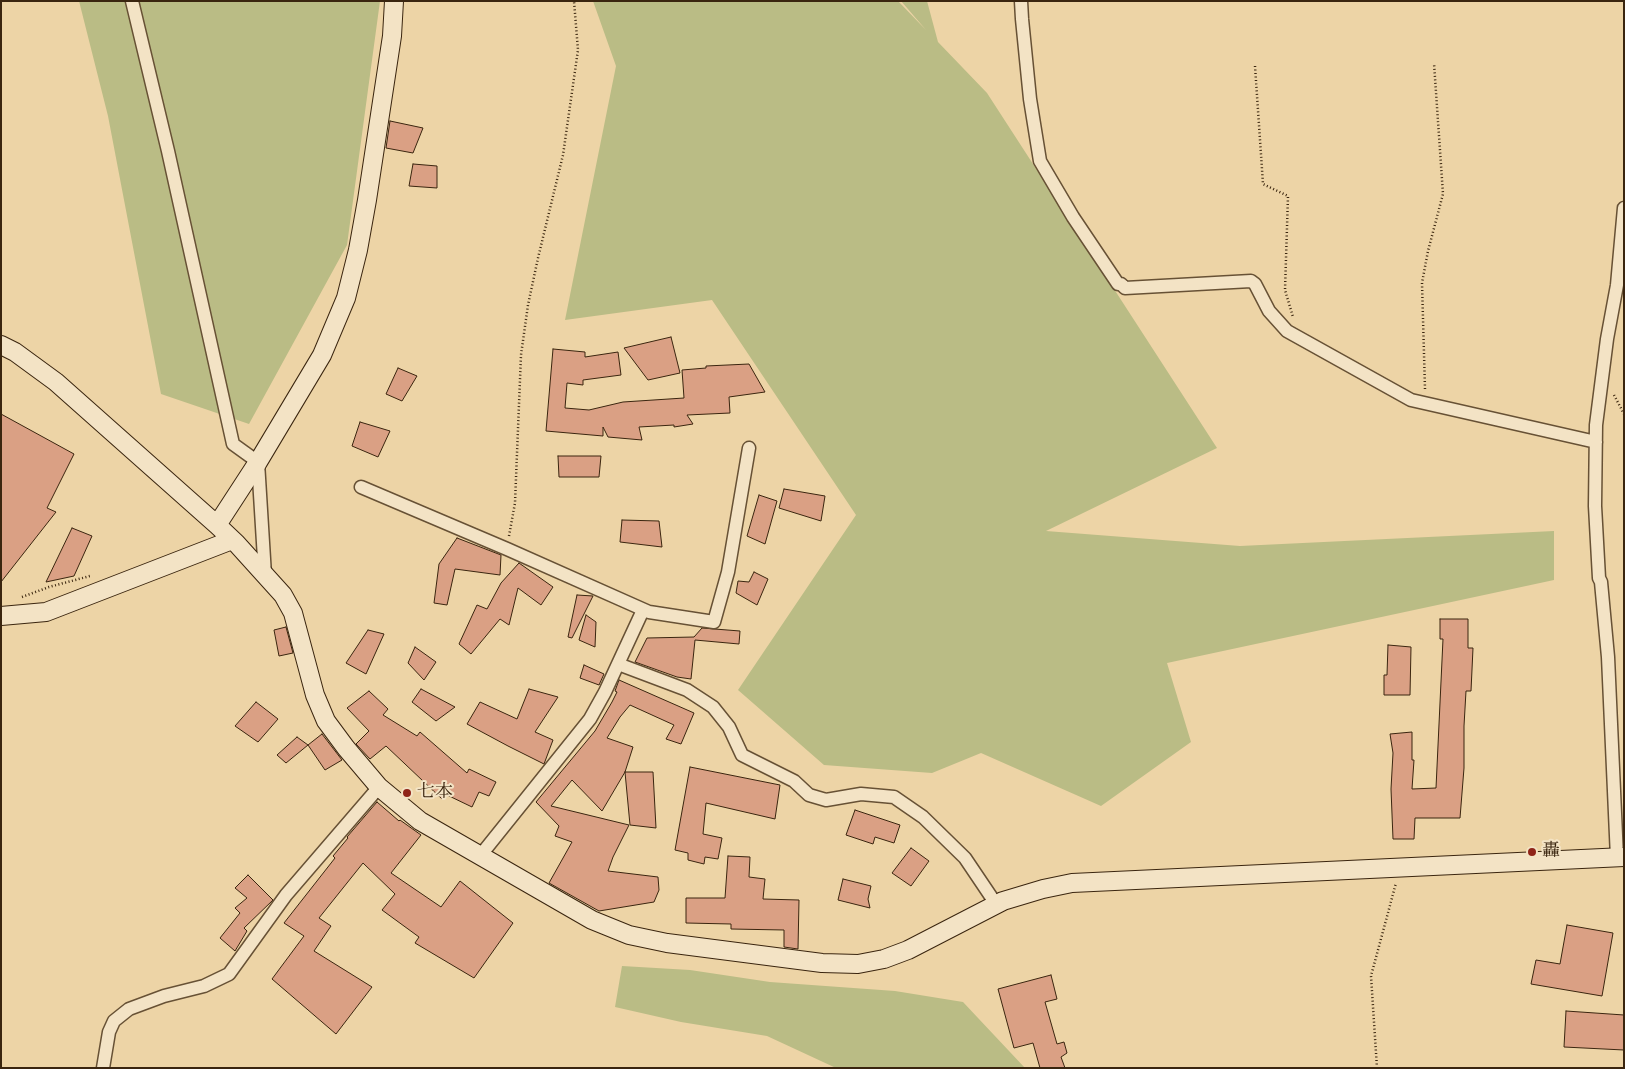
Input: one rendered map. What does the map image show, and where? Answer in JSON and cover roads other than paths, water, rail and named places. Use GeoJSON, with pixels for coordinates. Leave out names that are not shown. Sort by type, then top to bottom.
{"type":"FeatureCollection","features":[{"type":"Feature","properties":{"kind":"street"},"geometry":{"type":"LineString","coordinates":[[132,1],[168,151],[233,444],[258,462]]}},
{"type":"Feature","properties":{"kind":"street"},"geometry":{"type":"LineString","coordinates":[[217,526],[258,462],[322,354],[346,298],[358,250],[370,181],[392,36],[394,1]]}},
{"type":"Feature","properties":{"kind":"street"},"geometry":{"type":"LineString","coordinates":[[1022,1],[1030,99],[1040,161],[1073,217],[1118,284],[1125,288],[1251,281],[1255,284],[1269,311],[1287,330],[1411,400],[1596,442]]}},
{"type":"Feature","properties":{"kind":"street"},"geometry":{"type":"LineString","coordinates":[[1,344],[56,382],[232,540],[283,595],[293,613],[315,695],[326,722],[379,787],[420,821],[592,920],[629,935],[667,943],[822,964],[858,964],[884,959],[908,950],[996,904],[1043,888],[1072,883],[1620,858],[1608,656],[1601,582],[1599,578],[1594,506],[1596,425],[1607,339],[1617,285],[1624,208]]}},
{"type":"Feature","properties":{"kind":"street"},"geometry":{"type":"LineString","coordinates":[[361,487],[507,549],[642,610],[714,622],[728,572],[749,448]]}},
{"type":"Feature","properties":{"kind":"street"},"geometry":{"type":"LineString","coordinates":[[258,462],[265,575]]}},
{"type":"Feature","properties":{"kind":"street"},"geometry":{"type":"LineString","coordinates":[[1,616],[46,612],[232,540]]}},
{"type":"Feature","properties":{"kind":"street"},"geometry":{"type":"LineString","coordinates":[[480,856],[590,718],[605,692],[642,610]]}},
{"type":"Feature","properties":{"kind":"street"},"geometry":{"type":"LineString","coordinates":[[618,664],[687,690],[713,707],[729,727],[742,755],[794,781],[810,795],[826,800],[861,794],[894,797],[923,817],[965,858],[996,904]]}},
{"type":"Feature","properties":{"kind":"street"},"geometry":{"type":"LineString","coordinates":[[103,1068],[108,1032],[114,1021],[129,1008],[164,996],[204,986],[229,974],[286,895],[379,787]]}},
{"type":"Feature","properties":{"kind":"place","name":"七本"},"geometry":{"type":"Point","coordinates":[407,793]}},
{"type":"Feature","properties":{"kind":"place","name":"轟"},"geometry":{"type":"Point","coordinates":[1532,852]}}]}
